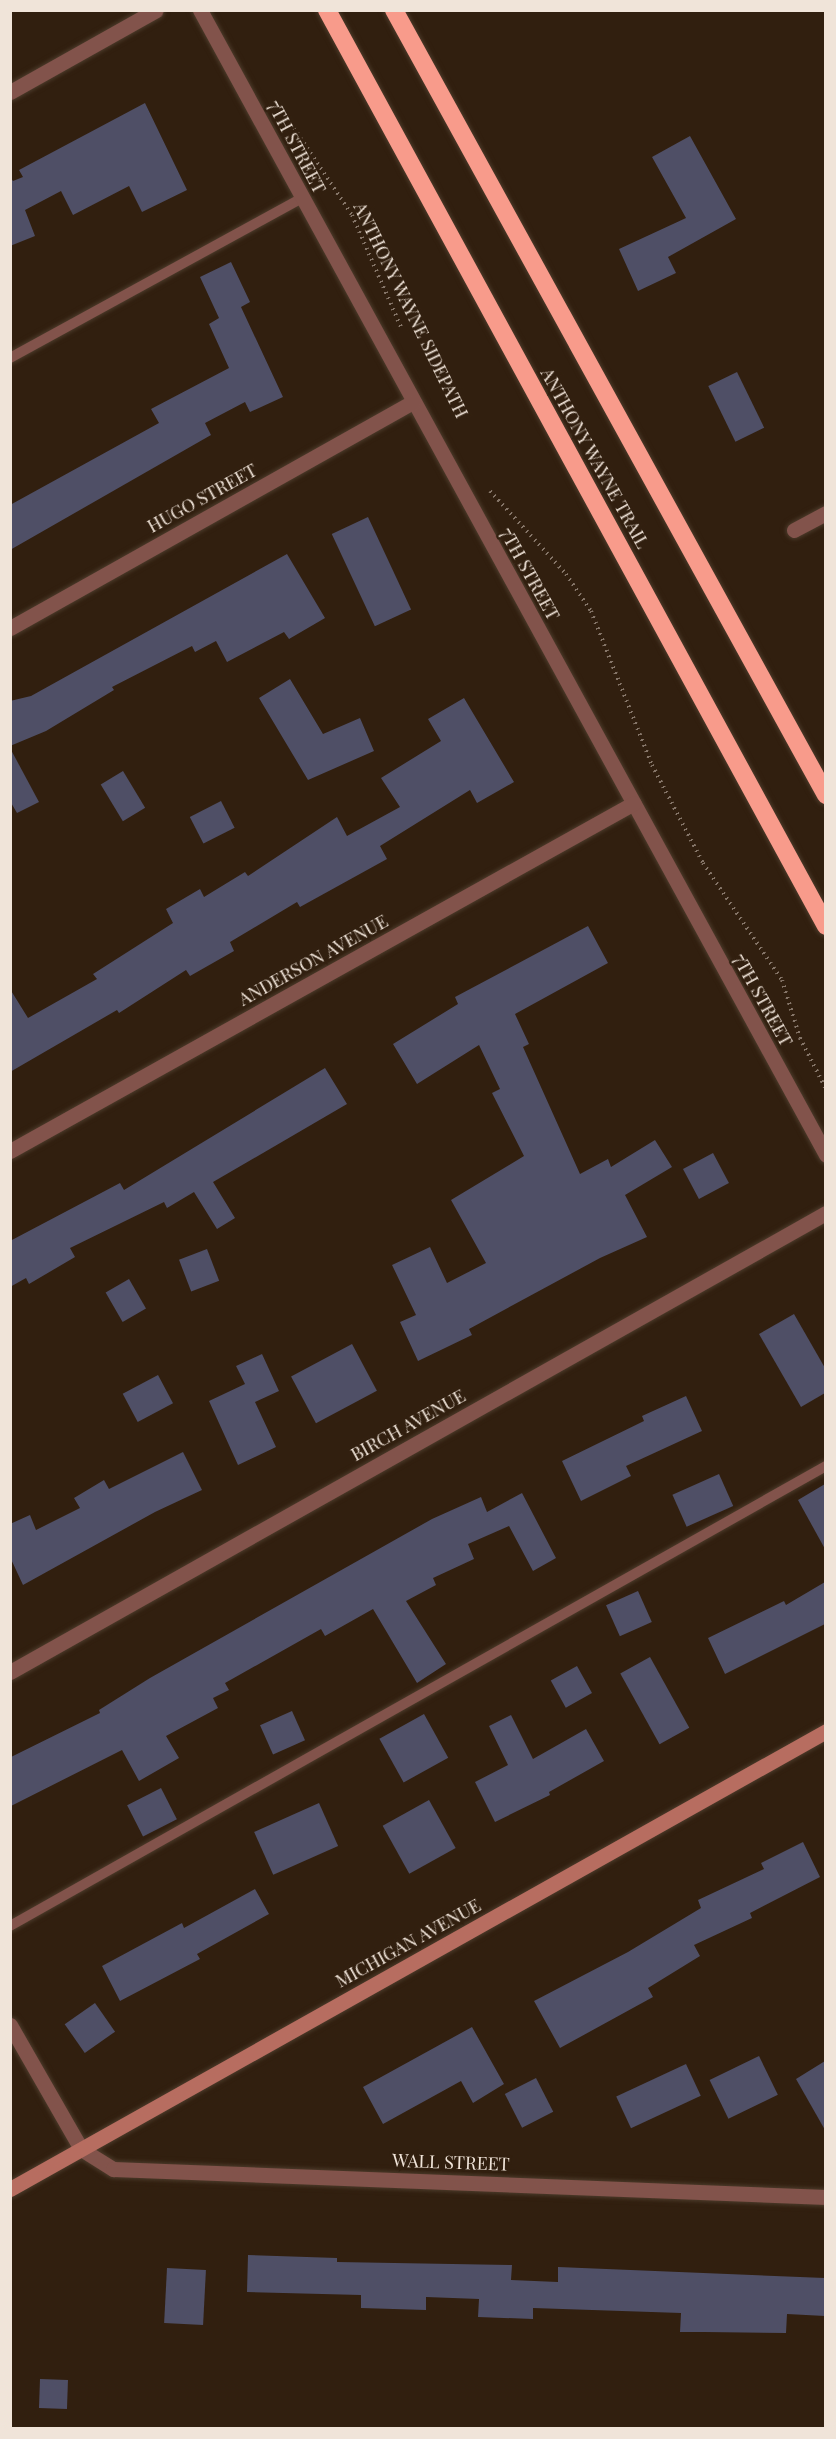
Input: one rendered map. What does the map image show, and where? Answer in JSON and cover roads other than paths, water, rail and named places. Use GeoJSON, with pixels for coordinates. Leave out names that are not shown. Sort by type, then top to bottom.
{"type":"FeatureCollection","features":[{"type":"Feature","properties":{"kind":"highway","name":"ANTHONY WAYNE TRAIL"},"geometry":{"type":"LineString","coordinates":[[327,10],[825,926]]}},
{"type":"Feature","properties":{"kind":"highway"},"geometry":{"type":"LineString","coordinates":[[394,10],[825,795]]}},
{"type":"Feature","properties":{"kind":"street"},"geometry":{"type":"LineString","coordinates":[[10,92],[156,10]]}},
{"type":"Feature","properties":{"kind":"street","name":"7TH STREET"},"geometry":{"type":"LineString","coordinates":[[200,10],[825,1155]]}},
{"type":"Feature","properties":{"kind":"street","name":"HUGO STREET"},"geometry":{"type":"LineString","coordinates":[[10,628],[413,402]]}},
{"type":"Feature","properties":{"kind":"street"},"geometry":{"type":"LineString","coordinates":[[794,530],[825,513]]}},
{"type":"Feature","properties":{"kind":"street","name":"ANDERSON AVENUE"},"geometry":{"type":"LineString","coordinates":[[10,1151],[634,803]]}},
{"type":"Feature","properties":{"kind":"street","name":"BIRCH AVENUE"},"geometry":{"type":"LineString","coordinates":[[10,1672],[825,1213]]}},
{"type":"Feature","properties":{"kind":"street","name":"MICHIGAN AVENUE"},"geometry":{"type":"LineString","coordinates":[[10,2189],[825,1731]]}},
{"type":"Feature","properties":{"kind":"street"},"geometry":{"type":"LineString","coordinates":[[10,2025],[81,2150]]}},
{"type":"Feature","properties":{"kind":"street","name":"WALL STREET"},"geometry":{"type":"LineString","coordinates":[[81,2150],[112,2169],[825,2198]]}},
{"type":"Feature","properties":{"kind":"lane"},"geometry":{"type":"LineString","coordinates":[[10,358],[302,198]]}},
{"type":"Feature","properties":{"kind":"lane"},"geometry":{"type":"LineString","coordinates":[[10,1926],[825,1466]]}}]}
